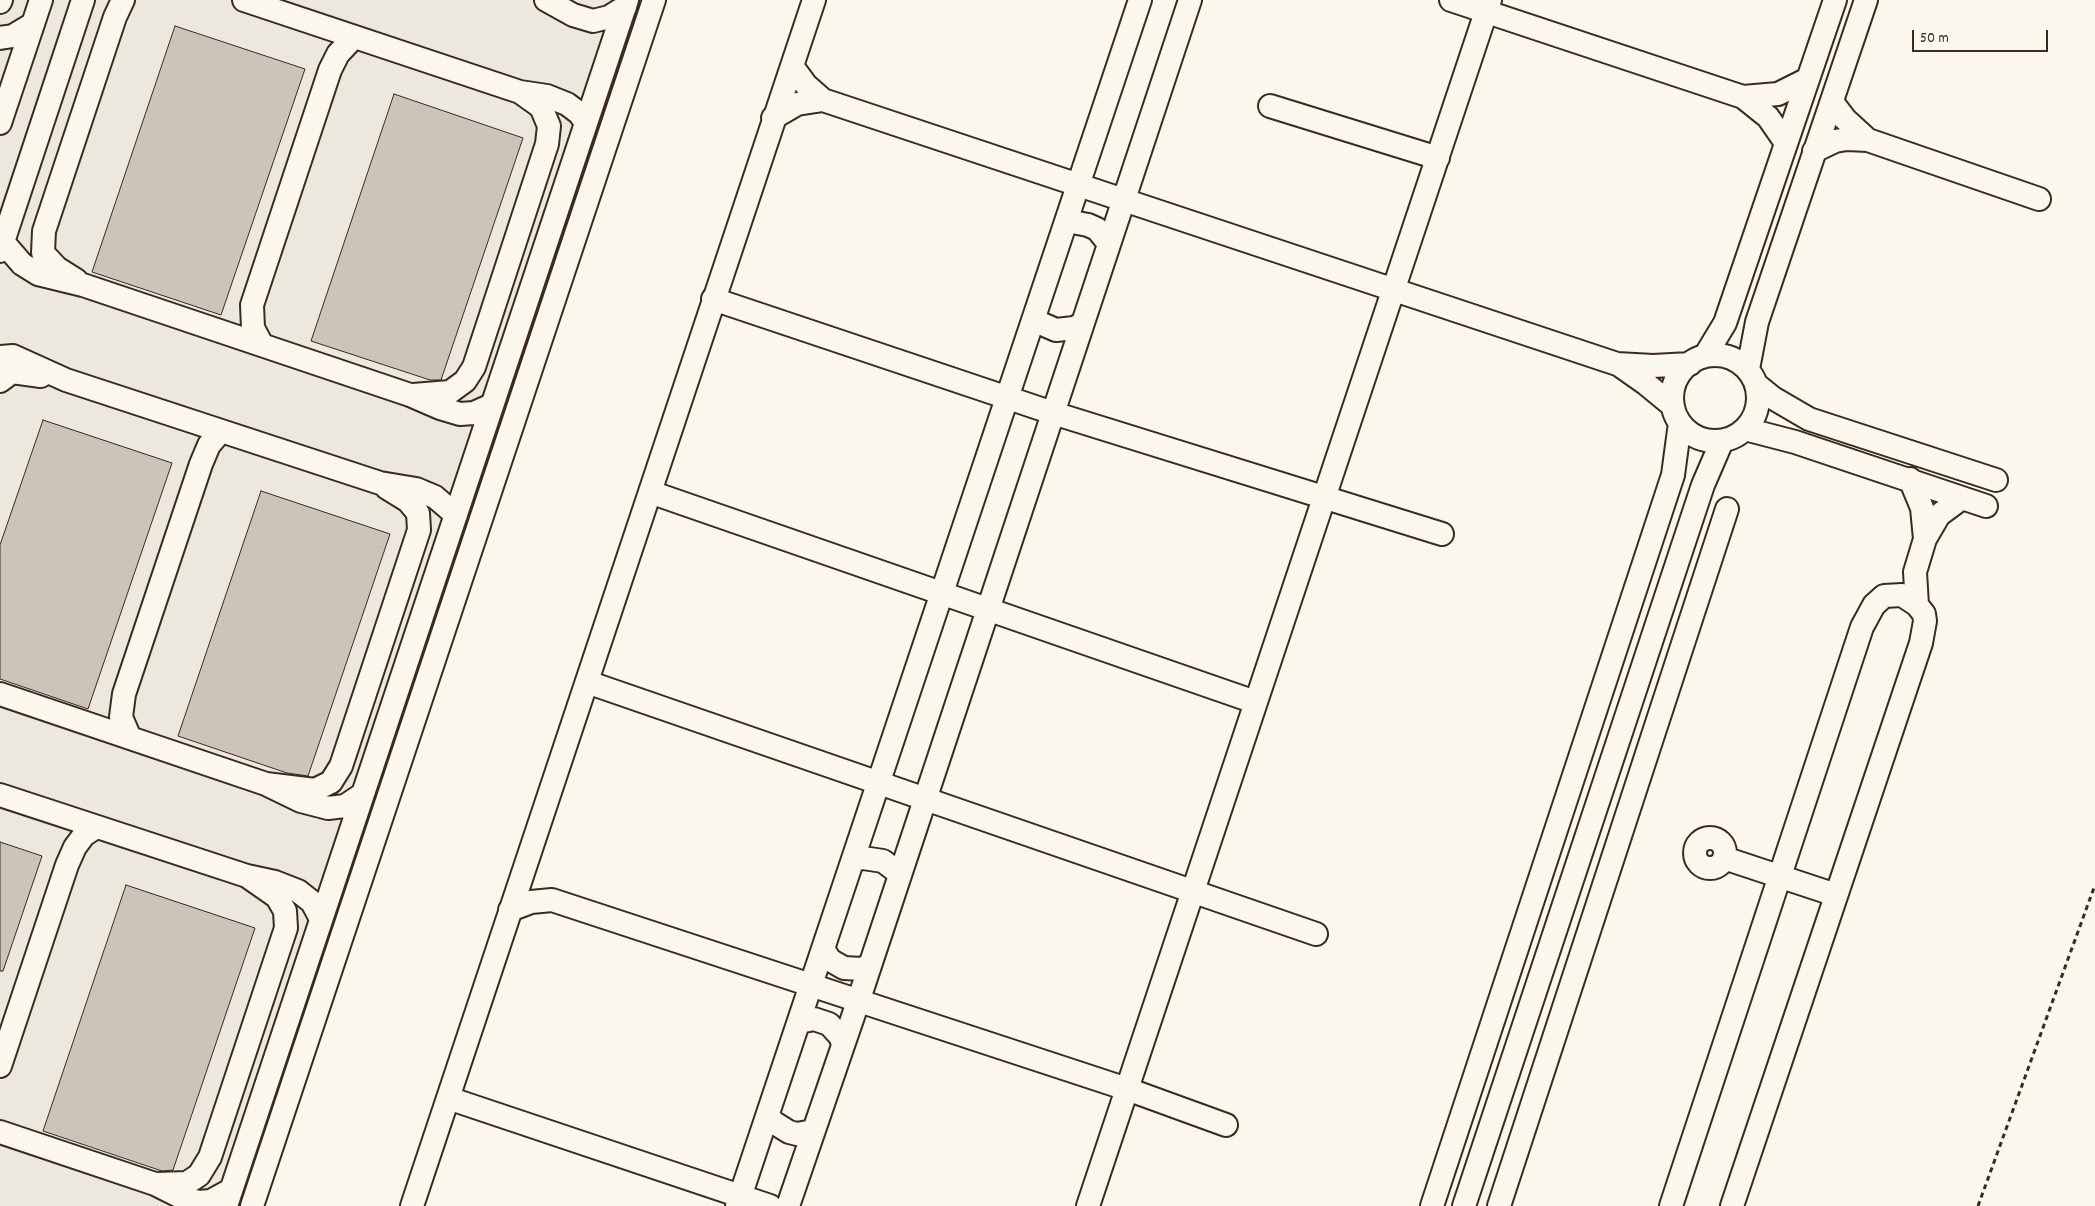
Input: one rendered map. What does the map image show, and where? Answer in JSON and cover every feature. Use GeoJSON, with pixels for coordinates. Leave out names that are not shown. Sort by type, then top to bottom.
{"type":"FeatureCollection","features":[{"type":"Feature","properties":{"kind":"street"},"geometry":{"type":"LineString","coordinates":[[0,123],[41,0]]}},
{"type":"Feature","properties":{"kind":"street"},"geometry":{"type":"LineString","coordinates":[[83,0],[1,247],[38,274],[83,285],[410,395],[440,408],[460,414],[474,413],[492,405]]}},
{"type":"Feature","properties":{"kind":"street"},"geometry":{"type":"LineString","coordinates":[[83,285],[58,268],[43,252],[44,231],[115,17],[123,0]]}},
{"type":"Feature","properties":{"kind":"street"},"geometry":{"type":"LineString","coordinates":[[244,0],[520,92],[547,96],[567,104],[579,113],[586,123]]}},
{"type":"Feature","properties":{"kind":"street"},"geometry":{"type":"LineString","coordinates":[[546,0],[573,15],[593,21],[609,17],[626,3]]}},
{"type":"Feature","properties":{"kind":"street"},"geometry":{"type":"LineString","coordinates":[[561,0],[572,0]]}},
{"type":"Feature","properties":{"kind":"street"},"geometry":{"type":"LineString","coordinates":[[252,1206],[654,0]]}},
{"type":"Feature","properties":{"kind":"street"},"geometry":{"type":"LineString","coordinates":[[412,1206],[773,118],[814,0]]}},
{"type":"Feature","properties":{"kind":"street"},"geometry":{"type":"LineString","coordinates":[[739,1201],[1140,0]]}},
{"type":"Feature","properties":{"kind":"street"},"geometry":{"type":"LineString","coordinates":[[788,1206],[859,999],[1190,0]]}},
{"type":"Feature","properties":{"kind":"street"},"geometry":{"type":"LineString","coordinates":[[1451,0],[1488,6],[1743,97],[1768,117],[1786,143]]}},
{"type":"Feature","properties":{"kind":"street"},"geometry":{"type":"LineString","coordinates":[[1432,1206],[1673,474],[1676,414],[1673,390],[1679,375],[1698,360],[1725,322],[1835,0]]}},
{"type":"Feature","properties":{"kind":"street"},"geometry":{"type":"LineString","coordinates":[[792,66],[806,84],[824,100],[1617,364],[1646,383],[1676,414],[1691,434],[1706,441],[1722,441],[1740,434],[1744,430],[1752,421],[1758,404],[1752,377],[1757,322],[1866,0]]}},
{"type":"Feature","properties":{"kind":"street"},"geometry":{"type":"LineString","coordinates":[[0,1132],[154,1184],[183,1198],[198,1202],[228,1198],[626,3]]}},
{"type":"Feature","properties":{"kind":"street"},"geometry":{"type":"LineString","coordinates":[[1088,1206],[1488,6]]}},
{"type":"Feature","properties":{"kind":"street"},"geometry":{"type":"LineString","coordinates":[[0,38],[12,36],[33,24]]}},
{"type":"Feature","properties":{"kind":"street"},"geometry":{"type":"LineString","coordinates":[[262,345],[253,328],[252,305],[330,70],[338,54],[354,36]]}},
{"type":"Feature","properties":{"kind":"street"},"geometry":{"type":"LineString","coordinates":[[1743,97],[1778,94],[1808,79]]}},
{"type":"Feature","properties":{"kind":"street"},"geometry":{"type":"LineString","coordinates":[[410,395],[450,392],[465,381],[474,367],[548,144],[549,126],[541,107],[520,92]]}},
{"type":"Feature","properties":{"kind":"street"},"geometry":{"type":"LineString","coordinates":[[773,118],[797,104],[824,100]]}},
{"type":"Feature","properties":{"kind":"street"},"geometry":{"type":"LineString","coordinates":[[1832,102],[1850,125],[1868,140],[2039,199]]}},
{"type":"Feature","properties":{"kind":"street"},"geometry":{"type":"LineString","coordinates":[[1270,106],[1438,158]]}},
{"type":"Feature","properties":{"kind":"street"},"geometry":{"type":"LineString","coordinates":[[1814,151],[1835,141],[1868,140]]}},
{"type":"Feature","properties":{"kind":"street"},"geometry":{"type":"LineString","coordinates":[[1067,221],[1088,224],[1097,229],[1109,244]]}},
{"type":"Feature","properties":{"kind":"street"},"geometry":{"type":"LineString","coordinates":[[713,300],[1053,412],[1442,534]]}},
{"type":"Feature","properties":{"kind":"street"},"geometry":{"type":"LineString","coordinates":[[1034,320],[1056,330],[1074,328],[1082,324]]}},
{"type":"Feature","properties":{"kind":"street"},"geometry":{"type":"LineString","coordinates":[[1617,364],[1653,366],[1721,355],[1736,360],[1773,398],[1808,419],[1996,480]]}},
{"type":"Feature","properties":{"kind":"street"},"geometry":{"type":"LineString","coordinates":[[0,356],[13,356],[66,380],[380,483],[416,489],[435,497],[456,515]]}},
{"type":"Feature","properties":{"kind":"street"},"geometry":{"type":"LineString","coordinates":[[0,381],[12,372],[66,380]]}},
{"type":"Feature","properties":{"kind":"street"},"geometry":{"type":"LineString","coordinates":[[1744,430],[1795,442],[1986,506]]}},
{"type":"Feature","properties":{"kind":"street"},"geometry":{"type":"LineString","coordinates":[[130,738],[121,717],[124,694],[201,464],[209,445],[221,431]]}},
{"type":"Feature","properties":{"kind":"street"},"geometry":{"type":"LineString","coordinates":[[1464,1206],[1704,486],[1722,441]]}},
{"type":"Feature","properties":{"kind":"street"},"geometry":{"type":"LineString","coordinates":[[1910,480],[1922,508],[1925,539]]}},
{"type":"Feature","properties":{"kind":"street"},"geometry":{"type":"LineString","coordinates":[[266,784],[315,790],[330,782],[342,766],[419,530],[418,513],[408,502],[380,483]]}},
{"type":"Feature","properties":{"kind":"street"},"geometry":{"type":"LineString","coordinates":[[650,492],[1256,702]]}},
{"type":"Feature","properties":{"kind":"street"},"geometry":{"type":"LineString","coordinates":[[1917,604],[1914,583],[1917,561],[1925,539],[1939,515],[1962,498]]}},
{"type":"Feature","properties":{"kind":"street"},"geometry":{"type":"LineString","coordinates":[[1499,1206],[1726,508]]}},
{"type":"Feature","properties":{"kind":"street"},"geometry":{"type":"LineString","coordinates":[[1671,1206],[1862,627],[1874,605],[1902,581],[1917,561]]}},
{"type":"Feature","properties":{"kind":"street"},"geometry":{"type":"LineString","coordinates":[[1732,1206],[1921,643],[1925,621],[1924,614],[1917,604],[1902,595],[1884,596]]}},
{"type":"Feature","properties":{"kind":"street"},"geometry":{"type":"LineString","coordinates":[[587,682],[1316,934]]}},
{"type":"Feature","properties":{"kind":"street"},"geometry":{"type":"LineString","coordinates":[[0,694],[266,784],[301,801],[328,808],[345,806],[363,794]]}},
{"type":"Feature","properties":{"kind":"street"},"geometry":{"type":"LineString","coordinates":[[0,795],[247,876],[275,882],[298,891],[312,902],[321,919]]}},
{"type":"Feature","properties":{"kind":"street"},"geometry":{"type":"LineString","coordinates":[[1594,814],[1624,824]]}},
{"type":"Feature","properties":{"kind":"street"},"geometry":{"type":"LineString","coordinates":[[0,1066],[75,847],[84,835],[96,826]]}},
{"type":"Feature","properties":{"kind":"street"},"geometry":{"type":"LineString","coordinates":[[853,860],[873,858],[893,867],[900,874]]}},
{"type":"Feature","properties":{"kind":"street"},"geometry":{"type":"LineString","coordinates":[[1724,858],[1836,895]]}},
{"type":"Feature","properties":{"kind":"street"},"geometry":{"type":"LineString","coordinates":[[523,870],[536,886],[552,900]]}},
{"type":"Feature","properties":{"kind":"street"},"geometry":{"type":"LineString","coordinates":[[154,1184],[187,1182],[199,1175],[210,1157],[286,928],[285,911],[277,897],[247,876]]}},
{"type":"Feature","properties":{"kind":"street"},"geometry":{"type":"LineString","coordinates":[[510,910],[531,902],[552,900],[812,983],[1127,1089],[1226,1125]]}},
{"type":"Feature","properties":{"kind":"street"},"geometry":{"type":"LineString","coordinates":[[824,949],[830,960],[844,968],[862,968],[870,965]]}},
{"type":"Feature","properties":{"kind":"street"},"geometry":{"type":"LineString","coordinates":[[799,1022],[814,1019],[829,1024],[840,1036],[843,1044]]}},
{"type":"Feature","properties":{"kind":"street"},"geometry":{"type":"LineString","coordinates":[[448,1098],[739,1201],[770,1206]]}},
{"type":"Feature","properties":{"kind":"street"},"geometry":{"type":"LineString","coordinates":[[768,1115],[788,1132],[797,1134],[813,1131]]}},
{"type":"Feature","properties":{"kind":"street"},"geometry":{"type":"LineString","coordinates":[[1472,1180],[1488,1206]]}},
{"type":"Feature","properties":{"kind":"path"},"geometry":{"type":"LineString","coordinates":[[1978,1206],[2095,885]]}},
{"type":"Feature","properties":{"kind":"shaded area"},"geometry":{"type":"Polygon","coordinates":[[[0,0],[648,0],[246,1206],[0,1206],[0,0]]]}},
{"type":"Feature","properties":{"kind":"building"},"geometry":{"type":"Polygon","coordinates":[[[175,26],[305,69],[221,315],[92,272],[175,26]]]}},
{"type":"Feature","properties":{"kind":"building"},"geometry":{"type":"Polygon","coordinates":[[[394,94],[523,138],[441,380],[430,380],[311,341],[394,94]]]}},
{"type":"Feature","properties":{"kind":"building"},"geometry":{"type":"Polygon","coordinates":[[[43,420],[172,463],[88,709],[0,679],[0,545],[43,420]]]}},
{"type":"Feature","properties":{"kind":"building"},"geometry":{"type":"Polygon","coordinates":[[[261,491],[390,534],[308,776],[287,773],[178,736],[261,491]]]}},
{"type":"Feature","properties":{"kind":"building"},"geometry":{"type":"Polygon","coordinates":[[[0,842],[42,856],[3,971],[0,971],[0,842]]]}},
{"type":"Feature","properties":{"kind":"building"},"geometry":{"type":"Polygon","coordinates":[[[126,885],[255,928],[173,1170],[162,1171],[43,1131],[126,885]]]}}]}
